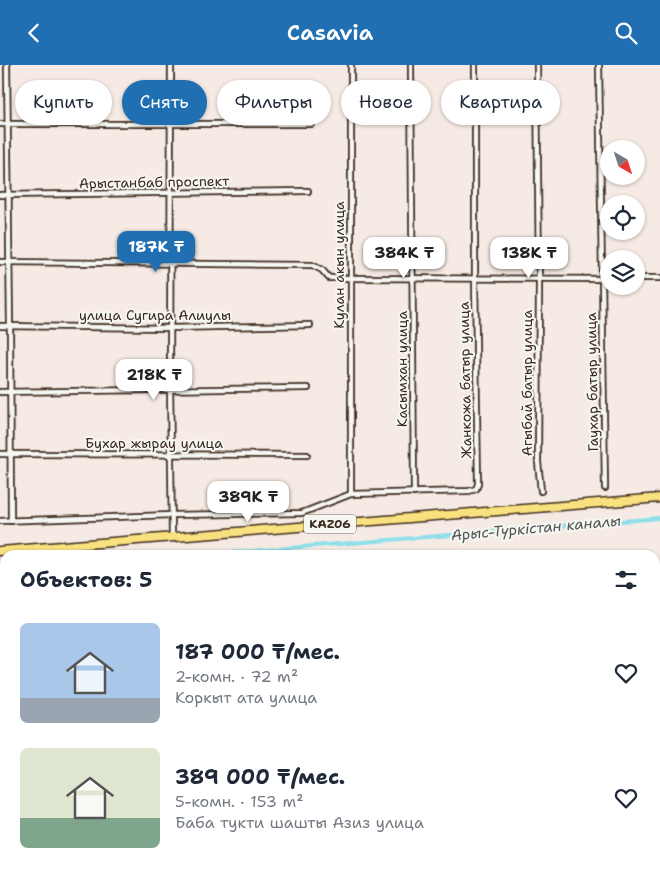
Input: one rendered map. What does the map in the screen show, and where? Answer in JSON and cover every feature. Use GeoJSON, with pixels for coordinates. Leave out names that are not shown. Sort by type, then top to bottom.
{"type":"FeatureCollection","features":[{"type":"Feature","properties":{"kind":"highway","name":"KАZ06"},"geometry":{"type":"LineString","coordinates":[[12,550],[660,497]]}},
{"type":"Feature","properties":{"kind":"highway","name":"KАZ06"},"geometry":{"type":"LineString","coordinates":[[69,550],[660,503]]}},
{"type":"Feature","properties":{"kind":"street"},"geometry":{"type":"LineString","coordinates":[[7,65],[10,521]]}},
{"type":"Feature","properties":{"kind":"street"},"geometry":{"type":"LineString","coordinates":[[171,65],[171,80]]}},
{"type":"Feature","properties":{"kind":"street","name":"Кулан акын улица"},"geometry":{"type":"LineString","coordinates":[[351,65],[351,494]]}},
{"type":"Feature","properties":{"kind":"street","name":"Касымхан улица"},"geometry":{"type":"LineString","coordinates":[[411,65],[414,493]]}},
{"type":"Feature","properties":{"kind":"street","name":"Жанкожа батыр улица"},"geometry":{"type":"LineString","coordinates":[[414,493],[469,491],[476,489],[478,484],[475,277],[475,65]]}},
{"type":"Feature","properties":{"kind":"street","name":"Агыбай батыр улица"},"geometry":{"type":"LineString","coordinates":[[537,65],[538,462],[541,491]]}},
{"type":"Feature","properties":{"kind":"street","name":"Гаухар батыр улица"},"geometry":{"type":"LineString","coordinates":[[599,65],[605,250]]}},
{"type":"Feature","properties":{"kind":"street"},"geometry":{"type":"LineString","coordinates":[[0,124],[122,124]]}},
{"type":"Feature","properties":{"kind":"street"},"geometry":{"type":"LineString","coordinates":[[171,125],[170,391],[172,537]]}},
{"type":"Feature","properties":{"kind":"street","name":"Арыстанбаб проспект"},"geometry":{"type":"LineString","coordinates":[[0,195],[308,191]]}},
{"type":"Feature","properties":{"kind":"street"},"geometry":{"type":"LineString","coordinates":[[0,262],[312,265],[322,270],[329,277],[351,278],[600,279]]}},
{"type":"Feature","properties":{"kind":"street"},"geometry":{"type":"LineString","coordinates":[[645,279],[660,278]]}},
{"type":"Feature","properties":{"kind":"street","name":"Гаухар батыр улица"},"geometry":{"type":"LineString","coordinates":[[605,488],[606,295]]}},
{"type":"Feature","properties":{"kind":"street","name":"улица Сугира Алиулы"},"geometry":{"type":"LineString","coordinates":[[0,326],[171,328],[310,325]]}},
{"type":"Feature","properties":{"kind":"street"},"geometry":{"type":"LineString","coordinates":[[0,392],[308,388]]}},
{"type":"Feature","properties":{"kind":"street","name":"Бухар жырау улица"},"geometry":{"type":"LineString","coordinates":[[0,454],[307,455]]}},
{"type":"Feature","properties":{"kind":"street"},"geometry":{"type":"LineString","coordinates":[[0,521],[302,513],[351,494],[414,493]]}},
{"type":"Feature","properties":{"kind":"waterway","name":"Арыс-Түркістан каналы"},"geometry":{"type":"LineString","coordinates":[[264,550],[660,518]]}}]}
